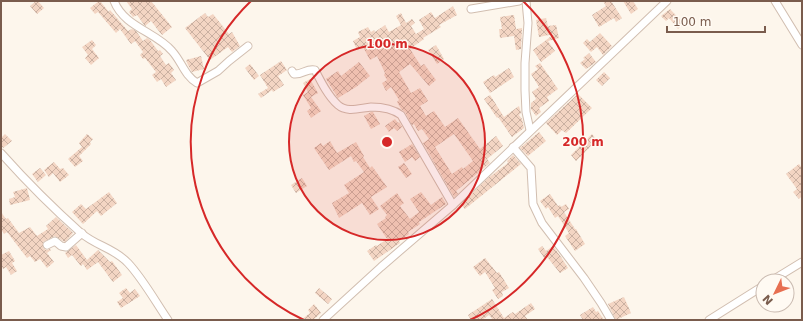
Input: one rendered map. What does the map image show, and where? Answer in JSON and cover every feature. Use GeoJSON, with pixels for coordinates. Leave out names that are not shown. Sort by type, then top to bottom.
{"type":"FeatureCollection","features":[{"type":"Feature","properties":{"kind":"street"},"geometry":{"type":"LineString","coordinates":[[114,1],[118,10],[128,20],[172,51],[187,75],[197,83],[218,71],[248,46]]}},
{"type":"Feature","properties":{"kind":"street"},"geometry":{"type":"LineString","coordinates":[[471,9],[519,1]]}},
{"type":"Feature","properties":{"kind":"street"},"geometry":{"type":"LineString","coordinates":[[526,1],[528,23],[524,90],[526,112],[530,130]]}},
{"type":"Feature","properties":{"kind":"street"},"geometry":{"type":"LineString","coordinates":[[323,320],[381,267],[453,205],[513,146],[667,1]]}},
{"type":"Feature","properties":{"kind":"street"},"geometry":{"type":"LineString","coordinates":[[775,1],[802,45]]}},
{"type":"Feature","properties":{"kind":"street"},"geometry":{"type":"LineString","coordinates":[[292,71],[296,75],[308,70],[315,70],[330,96],[339,106],[355,110],[371,107],[390,109],[401,115],[453,205]]}},
{"type":"Feature","properties":{"kind":"street"},"geometry":{"type":"LineString","coordinates":[[513,146],[531,168],[533,204],[542,223],[584,278],[601,303],[610,320]]}},
{"type":"Feature","properties":{"kind":"street"},"geometry":{"type":"LineString","coordinates":[[1,153],[26,180],[82,233],[95,243],[111,249],[128,263],[168,320]]}},
{"type":"Feature","properties":{"kind":"street"},"geometry":{"type":"LineString","coordinates":[[47,245],[55,241],[61,246],[66,247],[82,233]]}},
{"type":"Feature","properties":{"kind":"street"},"geometry":{"type":"LineString","coordinates":[[785,273],[802,262]]}},
{"type":"Feature","properties":{"kind":"street"},"geometry":{"type":"LineString","coordinates":[[709,320],[755,291]]}},
{"type":"Feature","properties":{"kind":"building"},"geometry":{"type":"Polygon","coordinates":[[[38,1],[44,8],[37,14],[30,6],[38,1]]]}},
{"type":"Feature","properties":{"kind":"building"},"geometry":{"type":"Polygon","coordinates":[[[99,1],[109,12],[110,10],[128,31],[132,29],[136,31],[143,41],[147,38],[158,51],[160,50],[163,54],[160,56],[166,65],[169,63],[174,70],[171,73],[176,80],[166,87],[161,79],[157,82],[152,75],[156,72],[145,58],[143,59],[140,55],[143,52],[135,41],[131,44],[120,29],[116,33],[98,12],[95,14],[90,8],[99,1]]]}},
{"type":"Feature","properties":{"kind":"building"},"geometry":{"type":"Polygon","coordinates":[[[126,1],[151,1],[172,27],[162,35],[151,21],[145,26],[137,15],[133,17],[129,12],[132,9],[126,1]]]}},
{"type":"Feature","properties":{"kind":"building"},"geometry":{"type":"Polygon","coordinates":[[[603,1],[611,1],[622,18],[616,22],[614,18],[599,27],[592,15],[606,6],[603,1]]]}},
{"type":"Feature","properties":{"kind":"building"},"geometry":{"type":"Polygon","coordinates":[[[623,1],[633,1],[638,9],[631,14],[623,1]]]}},
{"type":"Feature","properties":{"kind":"building"},"geometry":{"type":"Polygon","coordinates":[[[453,6],[457,15],[439,25],[441,27],[423,38],[424,39],[410,49],[421,66],[424,64],[436,80],[429,86],[410,64],[399,72],[411,93],[420,88],[428,101],[420,106],[426,116],[434,111],[445,127],[458,118],[480,149],[496,136],[503,146],[487,159],[490,163],[456,191],[458,194],[454,197],[423,143],[429,139],[422,129],[418,131],[414,124],[412,125],[405,112],[401,109],[397,102],[399,100],[391,87],[386,91],[382,83],[387,80],[377,56],[370,60],[363,47],[357,50],[353,41],[360,37],[358,32],[368,27],[371,32],[374,30],[375,32],[385,25],[389,32],[401,25],[396,16],[401,13],[406,23],[412,19],[415,23],[411,26],[416,34],[424,29],[419,20],[431,12],[435,18],[453,6]],[[454,134],[435,147],[452,174],[462,167],[463,169],[473,161],[454,134]]]}},
{"type":"Feature","properties":{"kind":"building"},"geometry":{"type":"Polygon","coordinates":[[[670,9],[684,24],[678,29],[669,18],[666,21],[661,16],[670,9]]]}},
{"type":"Feature","properties":{"kind":"building"},"geometry":{"type":"Polygon","coordinates":[[[205,13],[208,17],[213,14],[229,34],[232,32],[240,46],[232,52],[228,47],[210,60],[185,28],[205,13]]]}},
{"type":"Feature","properties":{"kind":"building"},"geometry":{"type":"Polygon","coordinates":[[[514,15],[516,29],[522,28],[521,49],[516,50],[514,36],[500,38],[499,29],[502,29],[500,17],[514,15]]]}},
{"type":"Feature","properties":{"kind":"building"},"geometry":{"type":"Polygon","coordinates":[[[546,18],[548,26],[556,25],[559,38],[548,41],[555,51],[541,62],[533,50],[554,34],[539,37],[536,20],[546,18]]]}},
{"type":"Feature","properties":{"kind":"building"},"geometry":{"type":"Polygon","coordinates":[[[600,33],[612,46],[603,55],[597,47],[591,52],[583,43],[587,39],[590,42],[600,33]]]}},
{"type":"Feature","properties":{"kind":"building"},"geometry":{"type":"Polygon","coordinates":[[[92,40],[96,45],[92,49],[99,58],[91,65],[85,58],[88,55],[82,47],[92,40]]]}},
{"type":"Feature","properties":{"kind":"building"},"geometry":{"type":"Polygon","coordinates":[[[436,45],[444,59],[437,64],[428,50],[436,45]]]}},
{"type":"Feature","properties":{"kind":"building"},"geometry":{"type":"Polygon","coordinates":[[[589,53],[596,62],[586,69],[580,63],[589,53]]]}},
{"type":"Feature","properties":{"kind":"building"},"geometry":{"type":"Polygon","coordinates":[[[201,56],[204,69],[192,72],[186,60],[201,56]]]}},
{"type":"Feature","properties":{"kind":"building"},"geometry":{"type":"Polygon","coordinates":[[[281,61],[287,70],[278,76],[284,85],[273,92],[272,90],[261,98],[258,94],[268,88],[260,75],[281,61]]]}},
{"type":"Feature","properties":{"kind":"building"},"geometry":{"type":"Polygon","coordinates":[[[359,62],[370,76],[338,98],[326,79],[338,71],[341,76],[359,62]]]}},
{"type":"Feature","properties":{"kind":"building"},"geometry":{"type":"Polygon","coordinates":[[[540,63],[558,89],[547,97],[549,101],[539,108],[541,112],[536,116],[531,109],[531,103],[536,99],[532,92],[539,87],[531,74],[538,69],[535,66],[540,63]]]}},
{"type":"Feature","properties":{"kind":"building"},"geometry":{"type":"Polygon","coordinates":[[[250,64],[259,76],[254,80],[245,68],[250,64]]]}},
{"type":"Feature","properties":{"kind":"building"},"geometry":{"type":"Polygon","coordinates":[[[509,68],[514,77],[490,93],[483,82],[494,75],[495,77],[509,68]]]}},
{"type":"Feature","properties":{"kind":"building"},"geometry":{"type":"Polygon","coordinates":[[[604,72],[610,78],[602,86],[596,80],[604,72]]]}},
{"type":"Feature","properties":{"kind":"building"},"geometry":{"type":"Polygon","coordinates":[[[310,79],[318,93],[311,97],[321,111],[311,118],[307,111],[311,108],[303,95],[308,92],[303,83],[310,79]]]}},
{"type":"Feature","properties":{"kind":"building"},"geometry":{"type":"Polygon","coordinates":[[[578,94],[592,108],[566,133],[562,130],[557,135],[546,123],[578,94]]]}},
{"type":"Feature","properties":{"kind":"building"},"geometry":{"type":"Polygon","coordinates":[[[490,95],[504,117],[519,106],[521,113],[519,115],[522,119],[524,128],[512,137],[484,99],[490,95]]]}},
{"type":"Feature","properties":{"kind":"building"},"geometry":{"type":"Polygon","coordinates":[[[373,112],[380,124],[371,129],[364,116],[373,112]]]}},
{"type":"Feature","properties":{"kind":"building"},"geometry":{"type":"Polygon","coordinates":[[[395,119],[402,127],[397,131],[394,128],[389,132],[385,126],[395,119]]]}},
{"type":"Feature","properties":{"kind":"building"},"geometry":{"type":"Polygon","coordinates":[[[539,132],[546,141],[528,156],[520,148],[539,132]]]}},
{"type":"Feature","properties":{"kind":"building"},"geometry":{"type":"Polygon","coordinates":[[[5,134],[12,141],[3,148],[1,145],[1,138],[5,134]]]}},
{"type":"Feature","properties":{"kind":"building"},"geometry":{"type":"Polygon","coordinates":[[[87,134],[93,139],[90,142],[91,144],[79,156],[83,161],[75,167],[68,159],[82,147],[79,143],[87,134]]]}},
{"type":"Feature","properties":{"kind":"building"},"geometry":{"type":"Polygon","coordinates":[[[592,134],[597,140],[576,161],[571,155],[592,134]]]}},
{"type":"Feature","properties":{"kind":"building"},"geometry":{"type":"Polygon","coordinates":[[[330,141],[337,153],[356,142],[370,168],[372,166],[387,187],[371,197],[379,209],[370,215],[362,203],[339,218],[332,203],[349,193],[344,185],[364,172],[356,161],[354,162],[351,156],[329,170],[314,148],[321,143],[323,146],[330,141]]]}},
{"type":"Feature","properties":{"kind":"building"},"geometry":{"type":"Polygon","coordinates":[[[412,144],[420,157],[415,161],[412,157],[405,162],[399,152],[412,144]]]}},
{"type":"Feature","properties":{"kind":"building"},"geometry":{"type":"Polygon","coordinates":[[[513,155],[521,164],[465,209],[461,204],[488,178],[508,163],[507,161],[513,155]]]}},
{"type":"Feature","properties":{"kind":"building"},"geometry":{"type":"Polygon","coordinates":[[[54,162],[60,169],[63,168],[69,175],[60,182],[53,173],[49,177],[44,170],[54,162]]]}},
{"type":"Feature","properties":{"kind":"building"},"geometry":{"type":"Polygon","coordinates":[[[404,163],[412,174],[406,178],[398,167],[404,163]]]}},
{"type":"Feature","properties":{"kind":"building"},"geometry":{"type":"Polygon","coordinates":[[[799,164],[802,168],[802,196],[799,199],[793,192],[797,189],[786,174],[799,164]]]}},
{"type":"Feature","properties":{"kind":"building"},"geometry":{"type":"Polygon","coordinates":[[[40,168],[46,175],[38,182],[32,174],[40,168]]]}},
{"type":"Feature","properties":{"kind":"building"},"geometry":{"type":"Polygon","coordinates":[[[302,178],[307,186],[296,193],[291,185],[302,178]]]}},
{"type":"Feature","properties":{"kind":"building"},"geometry":{"type":"Polygon","coordinates":[[[27,188],[30,200],[10,205],[9,199],[15,197],[13,192],[27,188]]]}},
{"type":"Feature","properties":{"kind":"building"},"geometry":{"type":"Polygon","coordinates":[[[109,192],[117,203],[101,216],[97,211],[83,224],[72,212],[81,204],[86,209],[109,192]]]}},
{"type":"Feature","properties":{"kind":"building"},"geometry":{"type":"Polygon","coordinates":[[[421,192],[431,205],[442,197],[446,204],[419,222],[420,224],[408,232],[409,234],[399,241],[400,243],[374,261],[367,251],[387,239],[377,224],[386,218],[385,217],[387,215],[380,206],[397,193],[404,203],[400,206],[410,219],[419,212],[410,199],[421,192]]]}},
{"type":"Feature","properties":{"kind":"building"},"geometry":{"type":"Polygon","coordinates":[[[550,194],[558,206],[560,205],[561,207],[566,204],[569,209],[564,212],[585,244],[575,251],[565,236],[569,233],[558,216],[555,218],[548,207],[546,209],[540,201],[550,194]]]}},
{"type":"Feature","properties":{"kind":"building"},"geometry":{"type":"Polygon","coordinates":[[[1,212],[6,219],[8,218],[19,233],[30,227],[37,236],[48,229],[46,226],[56,217],[73,233],[65,242],[55,236],[43,242],[43,248],[46,250],[51,250],[47,253],[54,262],[47,268],[40,259],[35,262],[30,256],[27,258],[7,232],[4,234],[1,229],[1,212]]]}},
{"type":"Feature","properties":{"kind":"building"},"geometry":{"type":"Polygon","coordinates":[[[76,245],[87,260],[98,250],[110,262],[112,261],[122,275],[113,282],[98,262],[87,270],[83,264],[81,266],[72,255],[68,258],[65,253],[76,245]]]}},
{"type":"Feature","properties":{"kind":"building"},"geometry":{"type":"Polygon","coordinates":[[[542,246],[546,251],[553,246],[568,268],[560,273],[547,257],[545,259],[538,249],[542,246]]]}},
{"type":"Feature","properties":{"kind":"building"},"geometry":{"type":"Polygon","coordinates":[[[9,251],[15,261],[12,263],[17,271],[11,275],[6,267],[3,269],[1,265],[1,255],[9,251]]]}},
{"type":"Feature","properties":{"kind":"building"},"geometry":{"type":"Polygon","coordinates":[[[485,258],[497,273],[499,272],[509,288],[502,292],[503,296],[498,299],[492,290],[495,288],[485,272],[480,276],[473,267],[485,258]]]}},
{"type":"Feature","properties":{"kind":"building"},"geometry":{"type":"Polygon","coordinates":[[[126,288],[130,293],[135,289],[140,296],[121,308],[117,302],[123,298],[119,293],[126,288]]]}},
{"type":"Feature","properties":{"kind":"building"},"geometry":{"type":"Polygon","coordinates":[[[319,288],[332,299],[328,304],[315,293],[319,288]]]}},
{"type":"Feature","properties":{"kind":"building"},"geometry":{"type":"Polygon","coordinates":[[[624,297],[631,313],[616,320],[608,304],[624,297]]]}},
{"type":"Feature","properties":{"kind":"building"},"geometry":{"type":"Polygon","coordinates":[[[492,299],[504,318],[513,312],[515,314],[531,303],[535,309],[525,316],[528,320],[493,320],[489,315],[482,320],[471,320],[468,315],[492,299]]]}},
{"type":"Feature","properties":{"kind":"building"},"geometry":{"type":"Polygon","coordinates":[[[314,304],[321,313],[313,320],[301,320],[310,313],[308,310],[314,304]]]}},
{"type":"Feature","properties":{"kind":"building"},"geometry":{"type":"Polygon","coordinates":[[[593,307],[596,312],[598,311],[604,320],[583,320],[580,315],[593,307]]]}}]}
